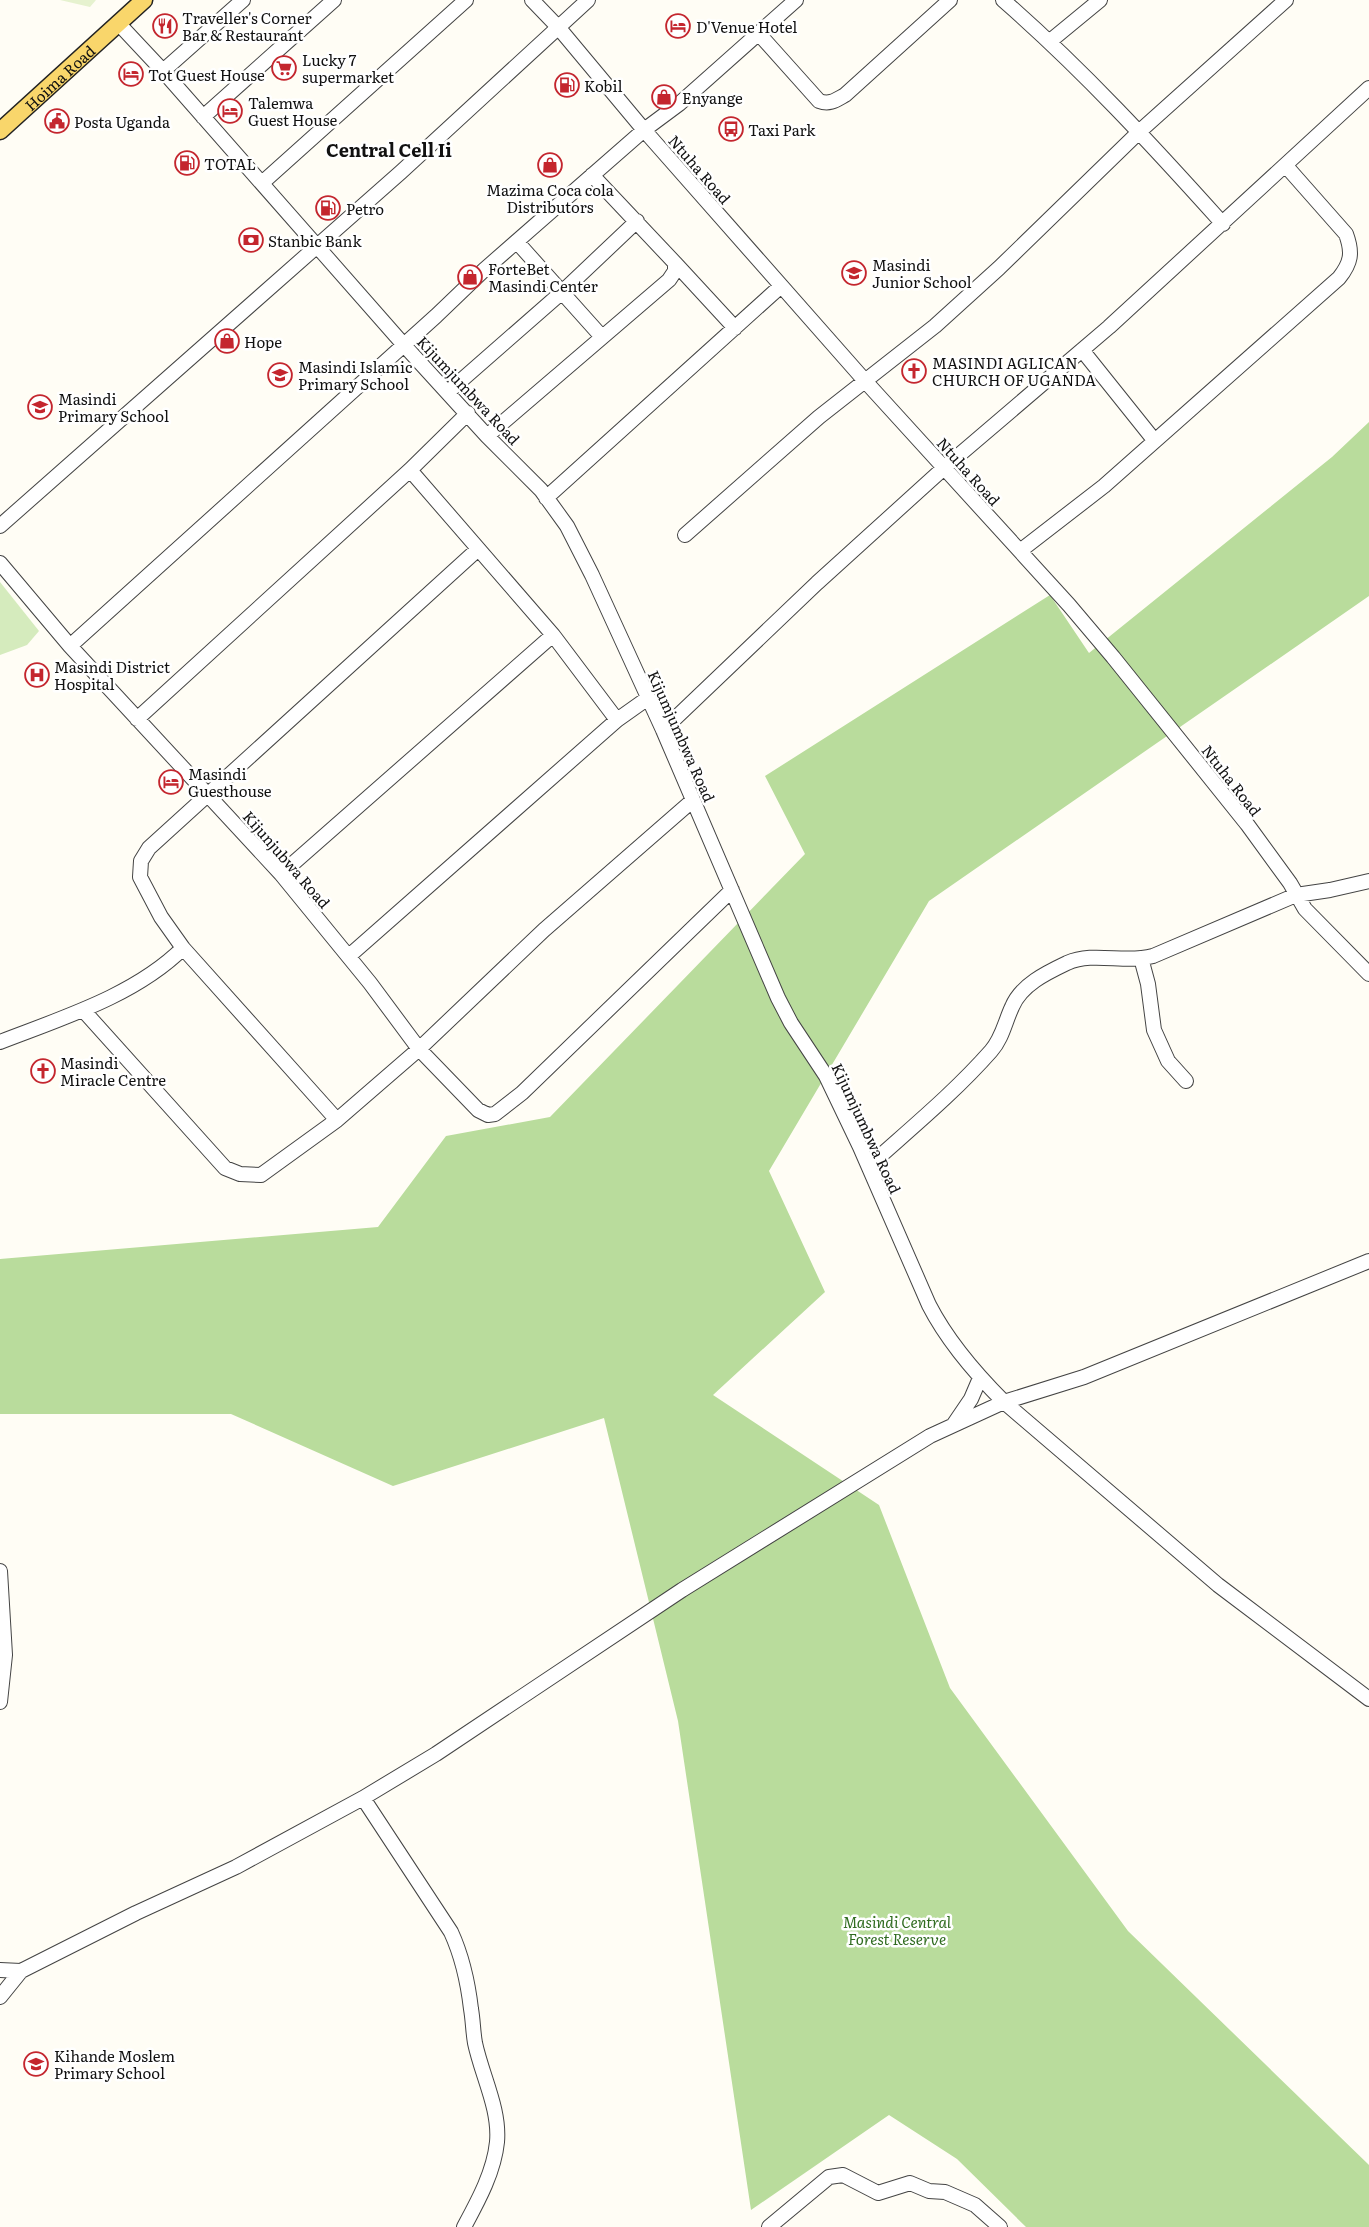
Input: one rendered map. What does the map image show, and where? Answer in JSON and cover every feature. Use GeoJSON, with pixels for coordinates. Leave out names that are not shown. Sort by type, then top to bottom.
{"type":"FeatureCollection","features":[{"type":"Feature","properties":{"kind":"main road","name":"Hoima Road"},"geometry":{"type":"LineString","coordinates":[[0,131],[144,0]]}},
{"type":"Feature","properties":{"kind":"street"},"geometry":{"type":"LineString","coordinates":[[163,71],[242,0]]}},
{"type":"Feature","properties":{"kind":"street"},"geometry":{"type":"LineString","coordinates":[[203,117],[334,0]]}},
{"type":"Feature","properties":{"kind":"street"},"geometry":{"type":"LineString","coordinates":[[262,184],[466,0]]}},
{"type":"Feature","properties":{"kind":"street","name":"Ntuha Road"},"geometry":{"type":"LineString","coordinates":[[532,0],[558,27],[644,130],[781,286],[945,467],[1113,657],[1258,839],[1318,924],[1369,974]]}},
{"type":"Feature","properties":{"kind":"street"},"geometry":{"type":"LineString","coordinates":[[0,526],[401,172],[588,0]]}},
{"type":"Feature","properties":{"kind":"street"},"geometry":{"type":"LineString","coordinates":[[70,646],[592,175],[644,130],[679,104],[796,0]]}},
{"type":"Feature","properties":{"kind":"street"},"geometry":{"type":"LineString","coordinates":[[759,34],[819,101],[832,102],[845,95],[950,0]]}},
{"type":"Feature","properties":{"kind":"street"},"geometry":{"type":"LineString","coordinates":[[1003,0],[1140,131],[1223,224]]}},
{"type":"Feature","properties":{"kind":"street"},"geometry":{"type":"LineString","coordinates":[[1049,42],[1100,0]]}},
{"type":"Feature","properties":{"kind":"street"},"geometry":{"type":"LineString","coordinates":[[685,535],[819,417],[935,326],[992,274],[1140,131],[1286,0]]}},
{"type":"Feature","properties":{"kind":"street","name":"Kijumjumbwa Road"},"geometry":{"type":"LineString","coordinates":[[118,23],[163,71],[403,344],[487,436],[541,490],[567,526],[592,575],[663,730],[778,998],[791,1023],[826,1076],[869,1166],[939,1324],[980,1378],[1004,1402],[1133,1510],[1218,1585],[1369,1699]]}},
{"type":"Feature","properties":{"kind":"street"},"geometry":{"type":"LineString","coordinates":[[663,730],[817,583],[945,467],[1082,350],[1223,224],[1369,88]]}},
{"type":"Feature","properties":{"kind":"street"},"geometry":{"type":"LineString","coordinates":[[1020,552],[1104,486],[1339,278],[1351,259],[1351,248],[1346,234],[1286,166]]}},
{"type":"Feature","properties":{"kind":"street"},"geometry":{"type":"LineString","coordinates":[[592,175],[735,328]]}},
{"type":"Feature","properties":{"kind":"street"},"geometry":{"type":"LineString","coordinates":[[448,392],[561,293],[636,221]]}},
{"type":"Feature","properties":{"kind":"street"},"geometry":{"type":"LineString","coordinates":[[517,242],[602,337]]}},
{"type":"Feature","properties":{"kind":"street"},"geometry":{"type":"LineString","coordinates":[[487,436],[669,280],[675,271],[676,263]]}},
{"type":"Feature","properties":{"kind":"street"},"geometry":{"type":"LineString","coordinates":[[546,498],[781,286]]}},
{"type":"Feature","properties":{"kind":"street"},"geometry":{"type":"LineString","coordinates":[[1082,350],[1154,440]]}},
{"type":"Feature","properties":{"kind":"street"},"geometry":{"type":"LineString","coordinates":[[137,719],[410,470],[468,413]]}},
{"type":"Feature","properties":{"kind":"street"},"geometry":{"type":"LineString","coordinates":[[410,470],[477,550],[553,635],[617,720]]}},
{"type":"Feature","properties":{"kind":"street"},"geometry":{"type":"LineString","coordinates":[[338,1120],[183,948],[161,917],[140,877],[141,862],[148,848],[477,550]]}},
{"type":"Feature","properties":{"kind":"street","name":"Kijunjubwa Road"},"geometry":{"type":"LineString","coordinates":[[0,563],[70,646],[281,874],[349,956],[419,1049],[478,1110],[484,1113],[495,1114],[522,1092],[732,890]]}},
{"type":"Feature","properties":{"kind":"street"},"geometry":{"type":"LineString","coordinates":[[281,874],[553,635]]}},
{"type":"Feature","properties":{"kind":"street"},"geometry":{"type":"LineString","coordinates":[[349,956],[617,720],[648,698]]}},
{"type":"Feature","properties":{"kind":"street"},"geometry":{"type":"LineString","coordinates":[[83,1010],[225,1168],[240,1174],[261,1175],[338,1120],[419,1049],[544,930],[692,801]]}},
{"type":"Feature","properties":{"kind":"street"},"geometry":{"type":"LineString","coordinates":[[869,1166],[965,1078],[990,1052],[1001,1035],[1014,1002],[1026,987],[1067,963],[1078,959],[1154,956],[1296,895],[1369,881]]}},
{"type":"Feature","properties":{"kind":"street"},"geometry":{"type":"LineString","coordinates":[[0,1042],[83,1010],[157,972],[183,948]]}},
{"type":"Feature","properties":{"kind":"street"},"geometry":{"type":"LineString","coordinates":[[1141,958],[1148,984],[1154,1030],[1168,1060],[1186,1081]]}},
{"type":"Feature","properties":{"kind":"street"},"geometry":{"type":"LineString","coordinates":[[0,1997],[21,1971],[136,1913],[236,1867],[363,1798],[436,1754],[682,1590],[859,1479],[954,1424],[1004,1402],[1084,1377],[1369,1262]]}},
{"type":"Feature","properties":{"kind":"street"},"geometry":{"type":"LineString","coordinates":[[954,1424],[971,1399],[980,1378]]}},
{"type":"Feature","properties":{"kind":"street"},"geometry":{"type":"LineString","coordinates":[[0,1571],[5,1655],[0,1702]]}},
{"type":"Feature","properties":{"kind":"street"},"geometry":{"type":"LineString","coordinates":[[363,1798],[451,1932],[468,1988],[474,2040],[498,2128],[497,2145],[490,2171],[464,2227]]}},
{"type":"Feature","properties":{"kind":"street"},"geometry":{"type":"LineString","coordinates":[[0,1970],[21,1971]]}},
{"type":"Feature","properties":{"kind":"street"},"geometry":{"type":"LineString","coordinates":[[769,2227],[829,2177],[843,2175],[878,2193],[910,2183],[929,2191],[951,2194],[975,2205],[1000,2227]]}},
{"type":"Feature","properties":{"kind":"green space"},"geometry":{"type":"Polygon","coordinates":[[[60,0],[96,0],[90,7],[60,0]]]}},
{"type":"Feature","properties":{"kind":"green space","name":"Masindi Central Forest Reserve"},"geometry":{"type":"Polygon","coordinates":[[[1369,422],[1369,596],[929,901],[769,1171],[825,1292],[713,1395],[879,1505],[950,1688],[1128,1931],[1369,2165],[1369,2227],[1026,2227],[957,2159],[889,2115],[751,2210],[678,1721],[604,1418],[393,1486],[231,1414],[0,1414],[0,1259],[378,1227],[446,1136],[550,1117],[805,854],[765,776],[1050,595],[1089,653],[1332,457],[1369,422]]]}},
{"type":"Feature","properties":{"kind":"green space"},"geometry":{"type":"Polygon","coordinates":[[[0,582],[39,631],[27,645],[0,655],[0,582]]]}},
{"type":"Feature","properties":{"kind":"place","name":"Traveller's Corner Bar & Restaurant"},"geometry":{"type":"Point","coordinates":[165,26]}},
{"type":"Feature","properties":{"kind":"place","name":"D'Venue Hotel"},"geometry":{"type":"Point","coordinates":[678,26]}},
{"type":"Feature","properties":{"kind":"place","name":"Lucky 7 supermarket"},"geometry":{"type":"Point","coordinates":[284,68]}},
{"type":"Feature","properties":{"kind":"place","name":"Tot Guest House"},"geometry":{"type":"Point","coordinates":[131,74]}},
{"type":"Feature","properties":{"kind":"place","name":"Kobil"},"geometry":{"type":"Point","coordinates":[567,85]}},
{"type":"Feature","properties":{"kind":"place","name":"Enyange"},"geometry":{"type":"Point","coordinates":[664,97]}},
{"type":"Feature","properties":{"kind":"place","name":"Talemwa Guest House"},"geometry":{"type":"Point","coordinates":[230,111]}},
{"type":"Feature","properties":{"kind":"place","name":"Posta Uganda"},"geometry":{"type":"Point","coordinates":[57,121]}},
{"type":"Feature","properties":{"kind":"place","name":"Taxi Park"},"geometry":{"type":"Point","coordinates":[731,129]}},
{"type":"Feature","properties":{"kind":"place","name":"TOTAL"},"geometry":{"type":"Point","coordinates":[187,163]}},
{"type":"Feature","properties":{"kind":"place","name":"Mazima Coca cola Distributors"},"geometry":{"type":"Point","coordinates":[550,165]}},
{"type":"Feature","properties":{"kind":"place","name":"Petro"},"geometry":{"type":"Point","coordinates":[328,208]}},
{"type":"Feature","properties":{"kind":"place","name":"Stanbic Bank"},"geometry":{"type":"Point","coordinates":[251,240]}},
{"type":"Feature","properties":{"kind":"place","name":"Masindi Junior School"},"geometry":{"type":"Point","coordinates":[854,273]}},
{"type":"Feature","properties":{"kind":"place","name":"ForteBet Masindi Center"},"geometry":{"type":"Point","coordinates":[470,277]}},
{"type":"Feature","properties":{"kind":"place","name":"Hope"},"geometry":{"type":"Point","coordinates":[227,341]}},
{"type":"Feature","properties":{"kind":"place","name":"MASINDI AGLICAN CHURCH OF UGANDA"},"geometry":{"type":"Point","coordinates":[914,371]}},
{"type":"Feature","properties":{"kind":"place","name":"Masindi Islamic Primary School"},"geometry":{"type":"Point","coordinates":[280,375]}},
{"type":"Feature","properties":{"kind":"place","name":"Masindi Primary School"},"geometry":{"type":"Point","coordinates":[40,407]}},
{"type":"Feature","properties":{"kind":"place","name":"Masindi District Hospital"},"geometry":{"type":"Point","coordinates":[37,675]}},
{"type":"Feature","properties":{"kind":"place","name":"Masindi Guesthouse"},"geometry":{"type":"Point","coordinates":[171,782]}},
{"type":"Feature","properties":{"kind":"place","name":"Masindi Miracle Centre"},"geometry":{"type":"Point","coordinates":[43,1071]}},
{"type":"Feature","properties":{"kind":"place","name":"Kihande Moslem Primary School"},"geometry":{"type":"Point","coordinates":[36,2064]}},
{"type":"Feature","properties":{"kind":"district","name":"Central Cell Ii"},"geometry":{"type":"Point","coordinates":[389,149]}}]}
